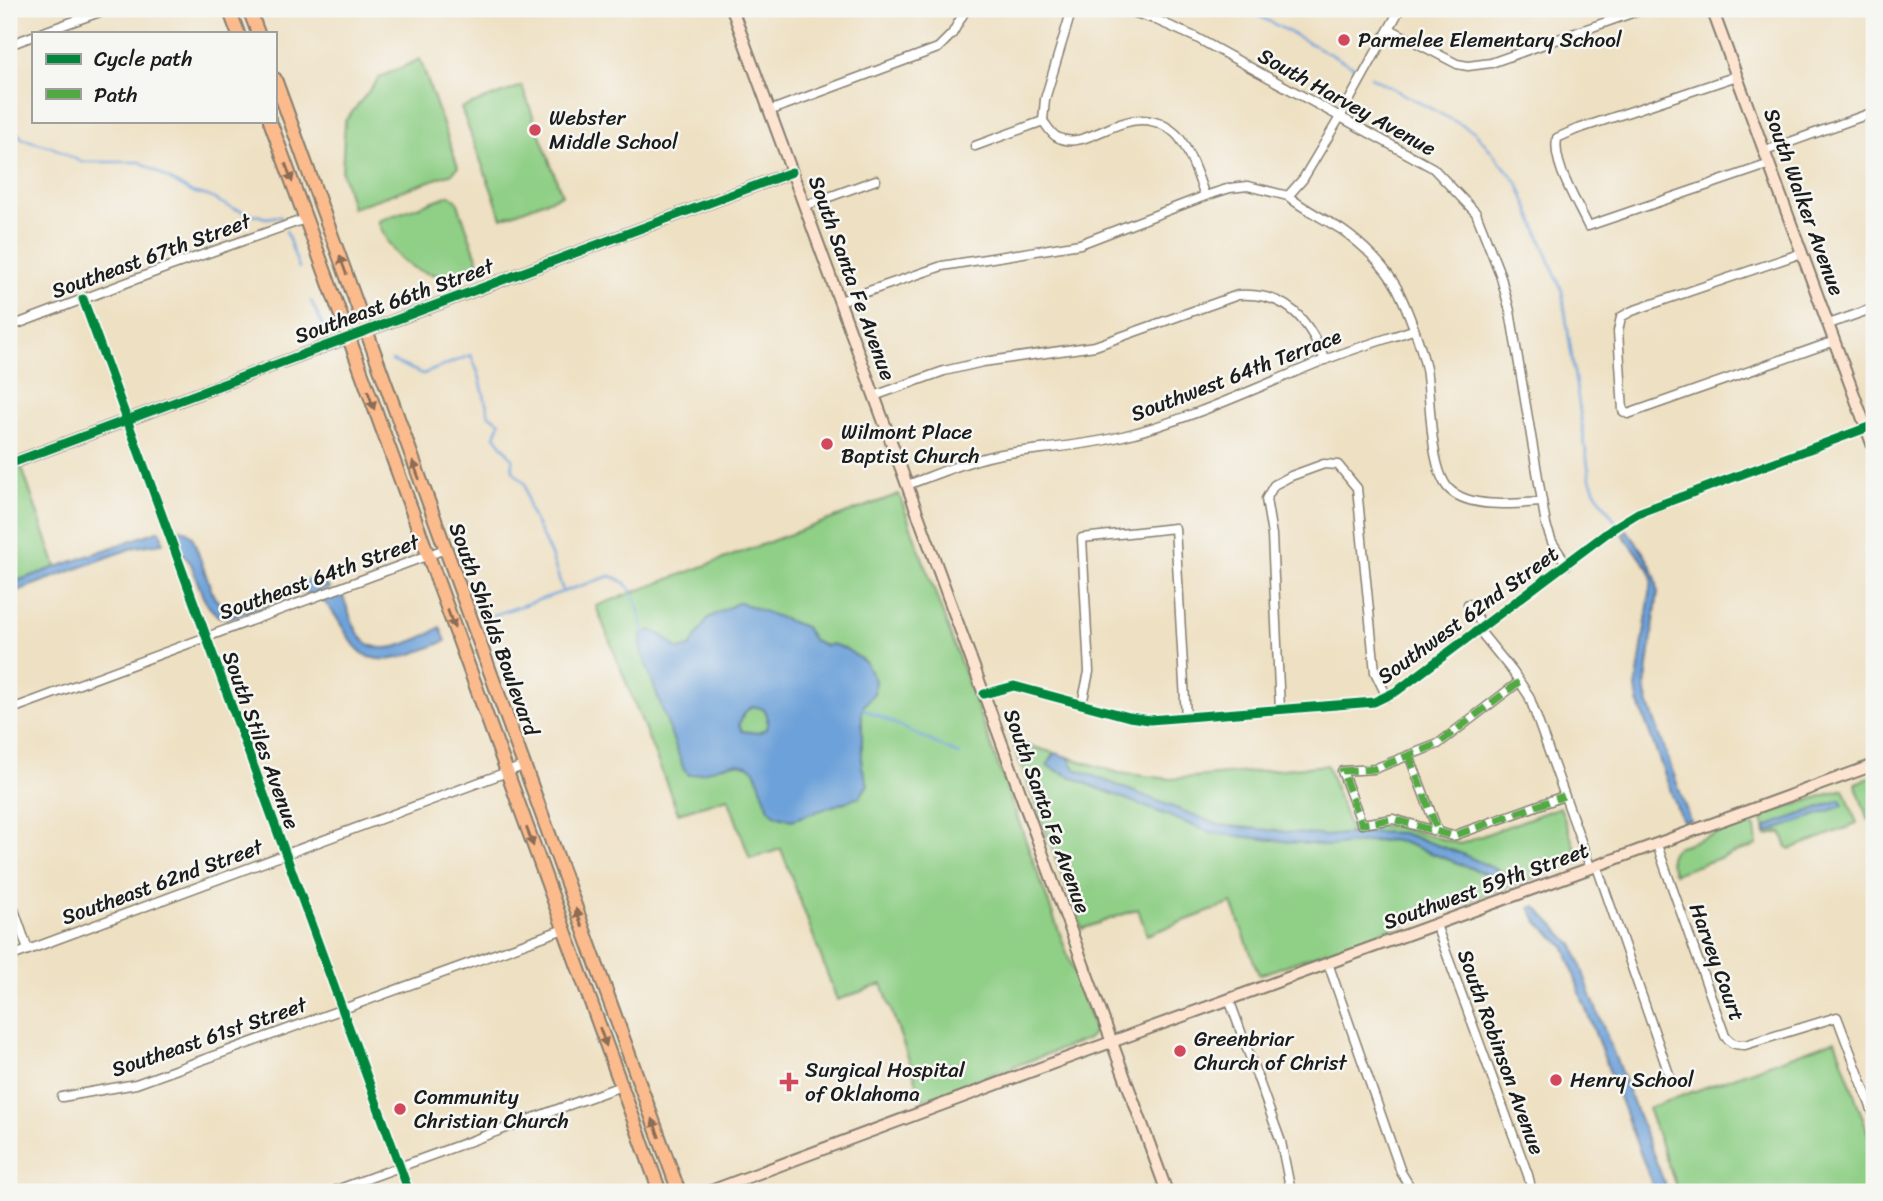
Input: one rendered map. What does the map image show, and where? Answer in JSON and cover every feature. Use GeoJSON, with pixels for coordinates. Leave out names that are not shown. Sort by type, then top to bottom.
{"type":"FeatureCollection","features":[{"type":"Feature","properties":{"kind":"main road"},"geometry":{"type":"LineString","coordinates":[[229,9],[238,32]]}},
{"type":"Feature","properties":{"kind":"main road"},"geometry":{"type":"LineString","coordinates":[[249,9],[258,32]]}},
{"type":"Feature","properties":{"kind":"main road","name":"South Santa Fe Avenue"},"geometry":{"type":"LineString","coordinates":[[732,9],[1167,1192]]}},
{"type":"Feature","properties":{"kind":"main road","name":"South Walker Avenue"},"geometry":{"type":"LineString","coordinates":[[1712,9],[1835,341],[1870,427],[1874,449]]}},
{"type":"Feature","properties":{"kind":"main road","name":"South Shields Boulevard"},"geometry":{"type":"LineString","coordinates":[[276,82],[679,1192]]}},
{"type":"Feature","properties":{"kind":"main road","name":"South Shields Boulevard"},"geometry":{"type":"LineString","coordinates":[[270,122],[660,1192]]}},
{"type":"Feature","properties":{"kind":"main road","name":"Southeast 66th Street"},"geometry":{"type":"LineString","coordinates":[[9,464],[792,172]]}},
{"type":"Feature","properties":{"kind":"main road","name":"Southwest 59th Street"},"geometry":{"type":"LineString","coordinates":[[708,1192],[1111,1042],[1874,765]]}},
{"type":"Feature","properties":{"kind":"main road"},"geometry":{"type":"LineString","coordinates":[[585,989],[603,983]]}},
{"type":"Feature","properties":{"kind":"street"},"geometry":{"type":"LineString","coordinates":[[44,32],[108,9]]}},
{"type":"Feature","properties":{"kind":"street"},"geometry":{"type":"LineString","coordinates":[[769,111],[938,48],[952,34],[966,9]]}},
{"type":"Feature","properties":{"kind":"street"},"geometry":{"type":"LineString","coordinates":[[1072,9],[1045,99],[1043,121],[1056,137],[1069,141],[1079,140],[1128,121],[1143,118],[1157,122],[1180,138],[1205,195]]}},
{"type":"Feature","properties":{"kind":"street","name":"South Harvey Avenue"},"geometry":{"type":"LineString","coordinates":[[1123,9],[1195,37],[1433,169],[1476,212],[1500,274],[1510,311],[1542,502],[1552,542],[1567,565]]}},
{"type":"Feature","properties":{"kind":"street"},"geometry":{"type":"LineString","coordinates":[[1288,196],[1303,179],[1401,9]]}},
{"type":"Feature","properties":{"kind":"street"},"geometry":{"type":"LineString","coordinates":[[1390,29],[1446,60],[1468,66],[1491,63],[1643,9]]}},
{"type":"Feature","properties":{"kind":"street"},"geometry":{"type":"LineString","coordinates":[[9,45],[32,36]]}},
{"type":"Feature","properties":{"kind":"street"},"geometry":{"type":"LineString","coordinates":[[1737,76],[1557,138],[1555,148],[1558,162],[1588,226],[1770,164]]}},
{"type":"Feature","properties":{"kind":"street"},"geometry":{"type":"LineString","coordinates":[[1765,151],[1874,112]]}},
{"type":"Feature","properties":{"kind":"street"},"geometry":{"type":"LineString","coordinates":[[975,146],[1043,121]]}},
{"type":"Feature","properties":{"kind":"street"},"geometry":{"type":"LineString","coordinates":[[804,206],[876,180]]}},
{"type":"Feature","properties":{"kind":"street"},"geometry":{"type":"LineString","coordinates":[[840,301],[942,266],[1080,244],[1205,195],[1248,186],[1288,196],[1299,206],[1342,230],[1368,251],[1396,286],[1425,368],[1432,433],[1440,473],[1449,489],[1472,500],[1498,505],[1542,502]]}},
{"type":"Feature","properties":{"kind":"street","name":"Southeast 67th Street"},"geometry":{"type":"LineString","coordinates":[[9,327],[305,219]]}},
{"type":"Feature","properties":{"kind":"street"},"geometry":{"type":"LineString","coordinates":[[1802,253],[1620,317],[1618,331],[1623,411],[1628,414],[1835,341]]}},
{"type":"Feature","properties":{"kind":"street"},"geometry":{"type":"LineString","coordinates":[[874,396],[944,371],[983,362],[1095,346],[1238,295],[1258,294],[1301,316],[1314,333],[1325,359]]}},
{"type":"Feature","properties":{"kind":"street","name":"South Stiles Avenue"},"geometry":{"type":"LineString","coordinates":[[83,299],[408,1192]]}},
{"type":"Feature","properties":{"kind":"street"},"geometry":{"type":"LineString","coordinates":[[1829,324],[1874,308]]}},
{"type":"Feature","properties":{"kind":"street","name":"Southwest 64th Terrace"},"geometry":{"type":"LineString","coordinates":[[907,485],[975,460],[1007,453],[1078,446],[1171,422],[1234,399],[1325,359],[1413,330]]}},
{"type":"Feature","properties":{"kind":"street","name":"Southwest 62nd Street"},"geometry":{"type":"LineString","coordinates":[[984,694],[1014,686],[1139,719],[1186,718],[1365,704],[1387,697],[1615,527],[1638,513],[1870,427]]}},
{"type":"Feature","properties":{"kind":"street"},"geometry":{"type":"LineString","coordinates":[[1280,710],[1272,535],[1266,499],[1274,485],[1324,464],[1338,466],[1357,488],[1375,672],[1387,697]]}},
{"type":"Feature","properties":{"kind":"street"},"geometry":{"type":"LineString","coordinates":[[1082,704],[1089,672],[1082,538],[1175,528],[1186,718]]}},
{"type":"Feature","properties":{"kind":"street","name":"Southeast 64th Street"},"geometry":{"type":"LineString","coordinates":[[9,710],[444,549]]}},
{"type":"Feature","properties":{"kind":"street"},"geometry":{"type":"LineString","coordinates":[[1468,604],[1481,628],[1528,696],[1669,1074]]}},
{"type":"Feature","properties":{"kind":"street"},"geometry":{"type":"LineString","coordinates":[[1519,682],[1438,744],[1374,769],[1342,771],[1362,824],[1393,819],[1453,836],[1564,796]]}},
{"type":"Feature","properties":{"kind":"street"},"geometry":{"type":"LineString","coordinates":[[1409,755],[1438,832]]}},
{"type":"Feature","properties":{"kind":"street","name":"Southeast 62nd Street"},"geometry":{"type":"LineString","coordinates":[[9,957],[523,766]]}},
{"type":"Feature","properties":{"kind":"street","name":"Harvey Court"},"geometry":{"type":"LineString","coordinates":[[1657,845],[1729,1042],[1745,1045],[1837,1017],[1874,1115]]}},
{"type":"Feature","properties":{"kind":"street"},"geometry":{"type":"LineString","coordinates":[[9,895],[28,950]]}},
{"type":"Feature","properties":{"kind":"street","name":"South Robinson Avenue"},"geometry":{"type":"LineString","coordinates":[[1436,925],[1528,1175],[1529,1192]]}},
{"type":"Feature","properties":{"kind":"street","name":"Southeast 61st Street"},"geometry":{"type":"LineString","coordinates":[[62,1097],[136,1084],[564,929]]}},
{"type":"Feature","properties":{"kind":"street"},"geometry":{"type":"LineString","coordinates":[[1328,963],[1401,1172],[1413,1192]]}},
{"type":"Feature","properties":{"kind":"street"},"geometry":{"type":"LineString","coordinates":[[1229,999],[1279,1135],[1292,1192]]}},
{"type":"Feature","properties":{"kind":"street"},"geometry":{"type":"LineString","coordinates":[[331,1192],[621,1086]]}},
{"type":"Feature","properties":{"kind":"green space"},"geometry":{"type":"Polygon","coordinates":[[[420,59],[458,167],[453,173],[352,208],[342,172],[345,121],[380,77],[420,59]]]}},
{"type":"Feature","properties":{"kind":"green space"},"geometry":{"type":"Polygon","coordinates":[[[522,86],[562,195],[502,218],[461,108],[522,86]]]}},
{"type":"Feature","properties":{"kind":"green space"},"geometry":{"type":"Polygon","coordinates":[[[450,195],[457,201],[481,269],[447,275],[418,270],[395,252],[378,221],[450,195]]]}},
{"type":"Feature","properties":{"kind":"green space"},"geometry":{"type":"Polygon","coordinates":[[[21,465],[56,567],[9,584],[9,470],[21,465]]]}},
{"type":"Feature","properties":{"kind":"green space"},"geometry":{"type":"Polygon","coordinates":[[[899,494],[1094,1027],[1094,1032],[1088,1039],[923,1100],[882,984],[837,1000],[781,849],[750,859],[728,798],[678,813],[596,606],[899,494]]]}},
{"type":"Feature","properties":{"kind":"green space"},"geometry":{"type":"Polygon","coordinates":[[[1012,741],[1055,753],[1048,766],[1212,833],[1327,846],[1389,840],[1402,842],[1509,882],[1417,837],[1364,832],[1327,836],[1305,835],[1219,825],[1075,769],[1068,757],[1119,773],[1171,779],[1327,765],[1350,829],[1392,825],[1460,844],[1560,807],[1580,862],[1259,975],[1232,903],[1147,935],[1138,909],[1082,929],[1012,741]]]}},
{"type":"Feature","properties":{"kind":"green space"},"geometry":{"type":"Polygon","coordinates":[[[1874,776],[1874,819],[1868,820],[1855,783],[1874,776]]]}},
{"type":"Feature","properties":{"kind":"green space"},"geometry":{"type":"Polygon","coordinates":[[[1844,789],[1857,824],[1791,849],[1787,847],[1781,832],[1766,836],[1762,818],[1766,814],[1844,789]]]}},
{"type":"Feature","properties":{"kind":"green space"},"geometry":{"type":"Polygon","coordinates":[[[1750,822],[1755,828],[1757,845],[1674,874],[1670,857],[1677,847],[1750,822]]]}},
{"type":"Feature","properties":{"kind":"green space"},"geometry":{"type":"Polygon","coordinates":[[[1835,1040],[1874,1150],[1874,1192],[1678,1192],[1648,1108],[1835,1040]]]}},
{"type":"Feature","properties":{"kind":"water"},"geometry":{"type":"Polygon","coordinates":[[[172,526],[192,536],[214,597],[220,604],[233,606],[306,580],[323,582],[329,588],[312,594],[295,591],[240,615],[227,618],[218,616],[203,597],[191,564],[181,551],[172,526]]]}},
{"type":"Feature","properties":{"kind":"water"},"geometry":{"type":"Polygon","coordinates":[[[160,530],[163,543],[135,547],[9,594],[9,584],[160,530]]]}},
{"type":"Feature","properties":{"kind":"water"},"geometry":{"type":"Polygon","coordinates":[[[1627,530],[1647,559],[1657,583],[1645,688],[1690,820],[1684,822],[1638,701],[1636,688],[1652,580],[1649,569],[1622,534],[1627,530]]]}},
{"type":"Feature","properties":{"kind":"water"},"geometry":{"type":"Polygon","coordinates":[[[342,594],[356,629],[369,644],[378,648],[390,648],[419,639],[440,627],[446,641],[401,657],[378,659],[367,656],[353,643],[322,600],[342,594]]]}},
{"type":"Feature","properties":{"kind":"water"},"geometry":{"type":"Polygon","coordinates":[[[739,602],[805,627],[813,640],[826,646],[832,644],[846,649],[865,662],[875,680],[874,693],[862,708],[862,766],[868,784],[860,797],[792,820],[776,815],[769,809],[755,770],[748,765],[731,764],[689,775],[684,770],[640,647],[642,634],[651,630],[662,635],[679,650],[690,647],[708,618],[739,602]],[[757,707],[745,712],[739,724],[742,731],[758,733],[766,729],[766,713],[757,707]]]}},
{"type":"Feature","properties":{"kind":"water"},"geometry":{"type":"Polygon","coordinates":[[[1055,753],[1068,757],[1075,769],[1219,825],[1327,836],[1364,832],[1402,833],[1460,853],[1513,877],[1510,883],[1402,842],[1389,840],[1327,846],[1212,833],[1047,766],[1055,753]]]}},
{"type":"Feature","properties":{"kind":"water"},"geometry":{"type":"Polygon","coordinates":[[[1840,800],[1843,806],[1767,833],[1766,827],[1840,800]]]}},
{"type":"Feature","properties":{"kind":"water"},"geometry":{"type":"Polygon","coordinates":[[[1535,906],[1574,946],[1668,1192],[1655,1192],[1565,947],[1538,922],[1530,908],[1535,906]]]}},
{"type":"Feature","properties":{"kind":"waterway"},"geometry":{"type":"LineString","coordinates":[[1246,9],[1358,69]]}},
{"type":"Feature","properties":{"kind":"waterway"},"geometry":{"type":"LineString","coordinates":[[1371,77],[1475,132],[1518,183],[1562,291],[1590,479],[1616,522]]}},
{"type":"Feature","properties":{"kind":"waterway"},"geometry":{"type":"LineString","coordinates":[[9,125],[23,139],[52,147],[81,162],[140,162],[191,192],[208,196],[232,208],[266,218],[280,216],[282,220]]}},
{"type":"Feature","properties":{"kind":"waterway"},"geometry":{"type":"LineString","coordinates":[[286,231],[299,268]]}},
{"type":"Feature","properties":{"kind":"waterway"},"geometry":{"type":"LineString","coordinates":[[311,301],[326,332]]}},
{"type":"Feature","properties":{"kind":"waterway"},"geometry":{"type":"LineString","coordinates":[[392,361],[423,374],[471,355],[489,415],[500,422],[495,436],[512,458],[513,471],[525,484],[529,509],[551,555],[563,591]]}},
{"type":"Feature","properties":{"kind":"waterway"},"geometry":{"type":"LineString","coordinates":[[485,618],[610,576],[619,579],[631,591],[645,636]]}},
{"type":"Feature","properties":{"kind":"waterway"},"geometry":{"type":"LineString","coordinates":[[862,708],[960,755]]}},
{"type":"Feature","properties":{"kind":"marked path"},"geometry":{"type":"LineString","coordinates":[[1519,682],[1438,744],[1374,769],[1342,771],[1362,824],[1393,819],[1453,836],[1564,796]]}},
{"type":"Feature","properties":{"kind":"marked path"},"geometry":{"type":"LineString","coordinates":[[1409,755],[1438,832]]}},
{"type":"Feature","properties":{"kind":"cycle path"},"geometry":{"type":"LineString","coordinates":[[9,464],[792,172]]}},
{"type":"Feature","properties":{"kind":"cycle path"},"geometry":{"type":"LineString","coordinates":[[83,299],[409,1192]]}},
{"type":"Feature","properties":{"kind":"cycle path"},"geometry":{"type":"LineString","coordinates":[[984,694],[1014,686],[1129,717],[1150,720],[1374,702],[1397,691],[1615,527],[1638,513],[1874,425]]}},
{"type":"Feature","properties":{"kind":"place","name":"Parmelee Elementary School"},"geometry":{"type":"Point","coordinates":[1344,40]}},
{"type":"Feature","properties":{"kind":"place","name":"Webster Middle School"},"geometry":{"type":"Point","coordinates":[535,130]}},
{"type":"Feature","properties":{"kind":"place","name":"Wilmont Place Baptist Church"},"geometry":{"type":"Point","coordinates":[827,444]}},
{"type":"Feature","properties":{"kind":"place","name":"Greenbriar Church of Christ"},"geometry":{"type":"Point","coordinates":[1180,1051]}},
{"type":"Feature","properties":{"kind":"place","name":"Henry School"},"geometry":{"type":"Point","coordinates":[1556,1080]}},
{"type":"Feature","properties":{"kind":"place","name":"Surgical Hospital of Oklahoma"},"geometry":{"type":"Point","coordinates":[789,1082]}},
{"type":"Feature","properties":{"kind":"place","name":"Community Christian Church"},"geometry":{"type":"Point","coordinates":[400,1109]}}]}
